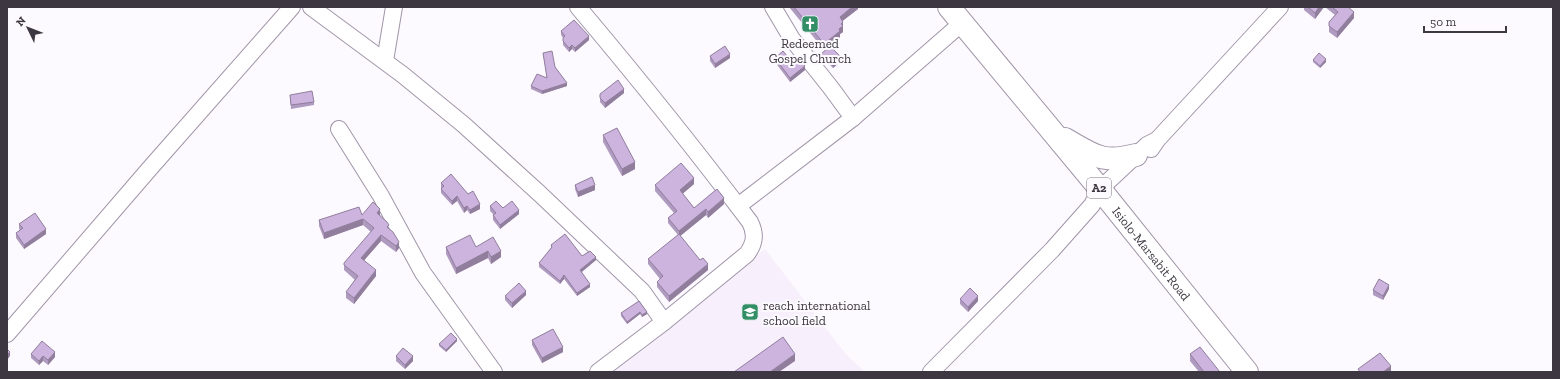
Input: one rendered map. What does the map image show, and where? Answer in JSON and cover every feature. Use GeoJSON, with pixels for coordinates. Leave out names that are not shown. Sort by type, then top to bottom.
{"type":"FeatureCollection","features":[{"type":"Feature","properties":{"kind":"highway","name":"Isiolo-Marsabit Road"},"geometry":{"type":"LineString","coordinates":[[949,7],[1054,132],[1099,197],[1246,372]]}},
{"type":"Feature","properties":{"kind":"highway"},"geometry":{"type":"LineString","coordinates":[[1054,132],[1092,154],[1104,158],[1118,159],[1136,155]]}},
{"type":"Feature","properties":{"kind":"street"},"geometry":{"type":"LineString","coordinates":[[7,334],[166,149],[292,7]]}},
{"type":"Feature","properties":{"kind":"street"},"geometry":{"type":"LineString","coordinates":[[312,7],[385,61],[464,125],[540,194],[642,291],[664,322]]}},
{"type":"Feature","properties":{"kind":"street"},"geometry":{"type":"LineString","coordinates":[[385,61],[394,7]]}},
{"type":"Feature","properties":{"kind":"street"},"geometry":{"type":"LineString","coordinates":[[578,7],[656,102],[738,206],[754,230],[753,246],[747,254],[664,322],[598,372]]}},
{"type":"Feature","properties":{"kind":"street"},"geometry":{"type":"LineString","coordinates":[[773,7],[792,39],[853,118]]}},
{"type":"Feature","properties":{"kind":"street"},"geometry":{"type":"LineString","coordinates":[[1099,197],[1141,160],[1157,140],[1280,7]]}},
{"type":"Feature","properties":{"kind":"street"},"geometry":{"type":"LineString","coordinates":[[738,206],[853,118],[962,23]]}},
{"type":"Feature","properties":{"kind":"street"},"geometry":{"type":"LineString","coordinates":[[339,129],[381,196],[423,273],[494,372]]}},
{"type":"Feature","properties":{"kind":"street"},"geometry":{"type":"LineString","coordinates":[[931,372],[1052,250],[1136,155],[1147,145],[1157,140]]}},
{"type":"Feature","properties":{"kind":"shaded area","name":"reach international school field"},"geometry":{"type":"Polygon","coordinates":[[[765,249],[845,353],[865,372],[608,372],[765,249]]]}},
{"type":"Feature","properties":{"kind":"building"},"geometry":{"type":"Polygon","coordinates":[[[794,7],[852,7],[840,17],[843,22],[841,24],[843,26],[839,29],[840,31],[824,44],[794,7]]]}},
{"type":"Feature","properties":{"kind":"building"},"geometry":{"type":"Polygon","coordinates":[[[1308,7],[1319,7],[1315,13],[1308,7]]]}},
{"type":"Feature","properties":{"kind":"building"},"geometry":{"type":"Polygon","coordinates":[[[1332,7],[1348,7],[1354,12],[1337,32],[1329,26],[1329,22],[1338,12],[1332,7]]]}},
{"type":"Feature","properties":{"kind":"building"},"geometry":{"type":"Polygon","coordinates":[[[574,20],[589,36],[575,48],[572,45],[569,48],[563,41],[565,36],[561,31],[574,20]]]}},
{"type":"Feature","properties":{"kind":"building"},"geometry":{"type":"Polygon","coordinates":[[[725,46],[730,54],[715,64],[710,56],[725,46]]]}},
{"type":"Feature","properties":{"kind":"building"},"geometry":{"type":"Polygon","coordinates":[[[830,46],[842,58],[833,66],[821,54],[830,46]]]}},
{"type":"Feature","properties":{"kind":"building"},"geometry":{"type":"Polygon","coordinates":[[[552,51],[555,67],[567,83],[542,91],[531,86],[537,74],[547,78],[543,53],[552,51]]]}},
{"type":"Feature","properties":{"kind":"building"},"geometry":{"type":"Polygon","coordinates":[[[783,51],[793,63],[799,59],[805,66],[790,78],[775,58],[783,51]]]}},
{"type":"Feature","properties":{"kind":"building"},"geometry":{"type":"Polygon","coordinates":[[[1319,53],[1326,59],[1320,66],[1313,60],[1319,53]]]}},
{"type":"Feature","properties":{"kind":"building"},"geometry":{"type":"Polygon","coordinates":[[[618,80],[624,89],[605,103],[600,98],[600,94],[618,80]]]}},
{"type":"Feature","properties":{"kind":"building"},"geometry":{"type":"Polygon","coordinates":[[[312,91],[314,102],[291,105],[290,95],[312,91]]]}},
{"type":"Feature","properties":{"kind":"building"},"geometry":{"type":"Polygon","coordinates":[[[617,128],[635,162],[622,169],[603,135],[617,128]]]}},
{"type":"Feature","properties":{"kind":"building"},"geometry":{"type":"Polygon","coordinates":[[[681,163],[694,178],[680,190],[694,208],[717,189],[724,198],[708,212],[706,209],[679,231],[668,218],[677,211],[655,185],[681,163]]]}},
{"type":"Feature","properties":{"kind":"building"},"geometry":{"type":"Polygon","coordinates":[[[451,174],[468,194],[473,191],[480,204],[470,210],[467,206],[464,208],[457,196],[452,201],[441,189],[444,186],[441,183],[451,174]]]}},
{"type":"Feature","properties":{"kind":"building"},"geometry":{"type":"Polygon","coordinates":[[[592,177],[595,185],[578,192],[575,185],[592,177]]]}},
{"type":"Feature","properties":{"kind":"building"},"geometry":{"type":"Polygon","coordinates":[[[496,201],[503,208],[512,201],[519,210],[500,225],[493,215],[496,213],[490,206],[496,201]]]}},
{"type":"Feature","properties":{"kind":"building"},"geometry":{"type":"Polygon","coordinates":[[[373,202],[380,209],[377,213],[387,222],[389,225],[387,227],[393,232],[399,242],[396,246],[381,235],[361,258],[376,270],[354,298],[346,292],[358,276],[344,265],[344,263],[374,228],[363,219],[324,233],[319,220],[359,207],[362,215],[373,202]]]}},
{"type":"Feature","properties":{"kind":"building"},"geometry":{"type":"Polygon","coordinates":[[[35,213],[46,229],[24,245],[16,233],[23,228],[19,224],[35,213]]]}},
{"type":"Feature","properties":{"kind":"building"},"geometry":{"type":"Polygon","coordinates":[[[565,234],[582,256],[590,251],[596,257],[580,270],[590,284],[577,293],[564,275],[560,281],[539,263],[552,247],[551,245],[565,234]]]}},
{"type":"Feature","properties":{"kind":"building"},"geometry":{"type":"Polygon","coordinates":[[[679,234],[700,260],[703,258],[708,264],[669,296],[657,282],[663,276],[648,259],[679,234]]]}},
{"type":"Feature","properties":{"kind":"building"},"geometry":{"type":"Polygon","coordinates":[[[470,235],[476,247],[493,237],[501,251],[491,257],[488,251],[456,268],[446,247],[470,235]]]}},
{"type":"Feature","properties":{"kind":"building"},"geometry":{"type":"Polygon","coordinates":[[[1379,279],[1389,285],[1383,296],[1373,290],[1379,279]]]}},
{"type":"Feature","properties":{"kind":"building"},"geometry":{"type":"Polygon","coordinates":[[[519,283],[526,291],[512,303],[505,296],[519,283]]]}},
{"type":"Feature","properties":{"kind":"building"},"geometry":{"type":"Polygon","coordinates":[[[970,288],[978,296],[968,307],[960,299],[970,288]]]}},
{"type":"Feature","properties":{"kind":"building"},"geometry":{"type":"Polygon","coordinates":[[[639,301],[647,312],[642,315],[640,312],[627,322],[621,313],[639,301]]]}},
{"type":"Feature","properties":{"kind":"building"},"geometry":{"type":"Polygon","coordinates":[[[553,329],[563,347],[542,358],[532,340],[553,329]]]}},
{"type":"Feature","properties":{"kind":"building"},"geometry":{"type":"Polygon","coordinates":[[[451,333],[457,339],[446,350],[439,344],[451,333]]]}},
{"type":"Feature","properties":{"kind":"building"},"geometry":{"type":"Polygon","coordinates":[[[783,337],[795,354],[770,372],[734,372],[783,337]]]}},
{"type":"Feature","properties":{"kind":"building"},"geometry":{"type":"Polygon","coordinates":[[[42,341],[55,352],[48,360],[43,356],[39,361],[31,354],[42,341]]]}},
{"type":"Feature","properties":{"kind":"building"},"geometry":{"type":"Polygon","coordinates":[[[1200,347],[1220,372],[1204,372],[1190,354],[1200,347]]]}},
{"type":"Feature","properties":{"kind":"building"},"geometry":{"type":"Polygon","coordinates":[[[403,348],[413,356],[405,365],[396,356],[403,348]]]}},
{"type":"Feature","properties":{"kind":"building"},"geometry":{"type":"Polygon","coordinates":[[[1380,353],[1391,366],[1383,372],[1360,372],[1358,369],[1380,353]]]}},
{"type":"Feature","properties":{"kind":"place","name":"Redeemed Gospel Church"},"geometry":{"type":"Point","coordinates":[810,24]}},
{"type":"Feature","properties":{"kind":"place","name":"reach international school field"},"geometry":{"type":"Point","coordinates":[750,312]}}]}
